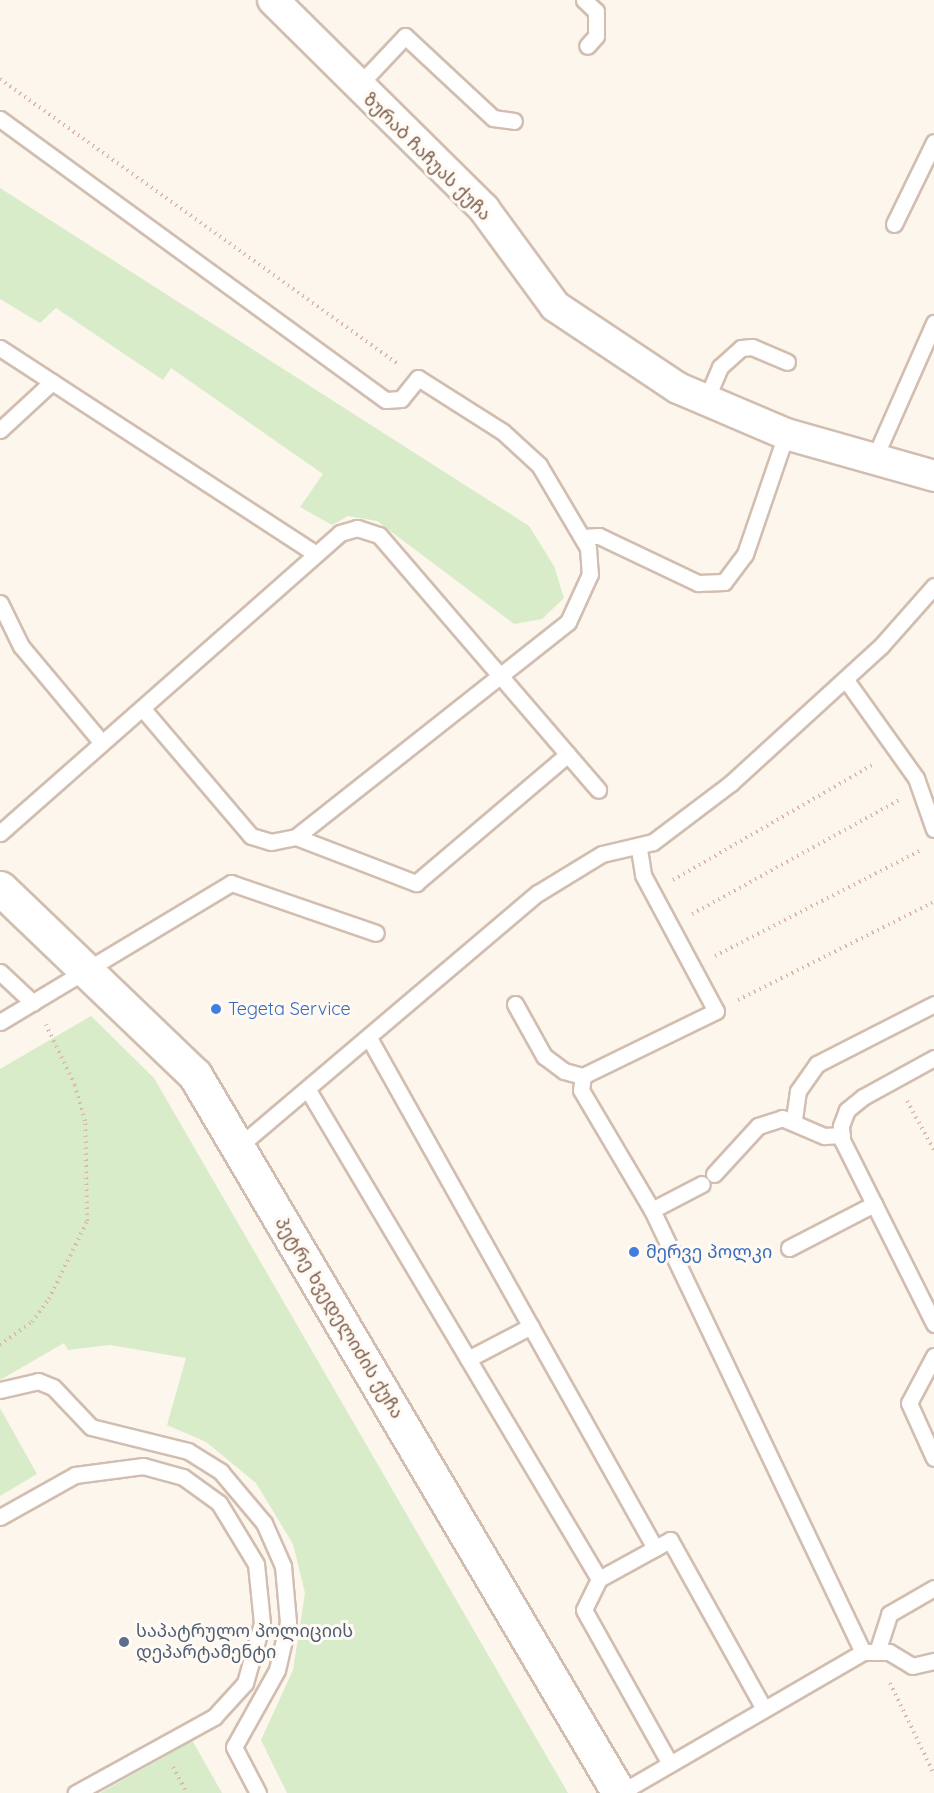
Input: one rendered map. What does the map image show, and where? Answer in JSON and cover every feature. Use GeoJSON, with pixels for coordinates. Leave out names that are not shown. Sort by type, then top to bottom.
{"type":"FeatureCollection","features":[{"type":"Feature","properties":{"kind":"street","name":"ზურაბ ჩაჩუას ქუჩა"},"geometry":{"type":"LineString","coordinates":[[277,0],[357,87],[484,209],[555,306],[678,388],[786,434],[934,476]]}},
{"type":"Feature","properties":{"kind":"street","name":"პეტრე ხვედელიძის ქუჩა"},"geometry":{"type":"LineString","coordinates":[[0,888],[195,1075],[620,1793]]}},
{"type":"Feature","properties":{"kind":"lane"},"geometry":{"type":"LineString","coordinates":[[584,0],[596,11],[596,36],[586,46]]}},
{"type":"Feature","properties":{"kind":"lane"},"geometry":{"type":"LineString","coordinates":[[357,87],[405,36],[494,118],[514,122]]}},
{"type":"Feature","properties":{"kind":"lane"},"geometry":{"type":"LineString","coordinates":[[0,119],[386,400],[401,399],[418,378],[502,432],[539,465],[583,537],[590,574],[582,600],[568,622],[296,837],[271,842],[251,836],[142,708]]}},
{"type":"Feature","properties":{"kind":"lane"},"geometry":{"type":"LineString","coordinates":[[894,224],[934,142]]}},
{"type":"Feature","properties":{"kind":"lane"},"geometry":{"type":"LineString","coordinates":[[874,459],[934,323]]}},
{"type":"Feature","properties":{"kind":"lane"},"geometry":{"type":"LineString","coordinates":[[706,400],[720,367],[741,348],[753,346],[787,362]]}},
{"type":"Feature","properties":{"kind":"lane"},"geometry":{"type":"LineString","coordinates":[[0,348],[316,555]]}},
{"type":"Feature","properties":{"kind":"lane"},"geometry":{"type":"LineString","coordinates":[[0,430],[52,382]]}},
{"type":"Feature","properties":{"kind":"lane"},"geometry":{"type":"LineString","coordinates":[[583,537],[599,536],[698,583],[724,582],[745,554],[786,434]]}},
{"type":"Feature","properties":{"kind":"lane"},"geometry":{"type":"LineString","coordinates":[[0,833],[340,533],[357,528],[380,534],[598,790]]}},
{"type":"Feature","properties":{"kind":"lane"},"geometry":{"type":"LineString","coordinates":[[238,1147],[569,872],[602,854],[639,849],[778,745],[846,680],[934,586]]}},
{"type":"Feature","properties":{"kind":"lane"},"geometry":{"type":"LineString","coordinates":[[0,603],[21,646],[102,743]]}},
{"type":"Feature","properties":{"kind":"lane"},"geometry":{"type":"LineString","coordinates":[[846,680],[921,788],[934,830]]}},
{"type":"Feature","properties":{"kind":"lane"},"geometry":{"type":"LineString","coordinates":[[296,837],[416,883],[568,754]]}},
{"type":"Feature","properties":{"kind":"lane"},"geometry":{"type":"LineString","coordinates":[[515,1004],[544,1056],[564,1071],[583,1076],[716,1011],[652,893],[639,849]]}},
{"type":"Feature","properties":{"kind":"lane"},"geometry":{"type":"LineString","coordinates":[[0,1022],[88,972],[231,883],[376,933]]}},
{"type":"Feature","properties":{"kind":"lane"},"geometry":{"type":"LineString","coordinates":[[0,972],[33,1003]]}},
{"type":"Feature","properties":{"kind":"lane"},"geometry":{"type":"LineString","coordinates":[[794,1119],[798,1091],[817,1064],[934,1004]]}},
{"type":"Feature","properties":{"kind":"lane"},"geometry":{"type":"LineString","coordinates":[[369,1038],[655,1548]]}},
{"type":"Feature","properties":{"kind":"lane"},"geometry":{"type":"LineString","coordinates":[[934,1058],[895,1079],[847,1110],[842,1135],[934,1324]]}},
{"type":"Feature","properties":{"kind":"lane"},"geometry":{"type":"LineString","coordinates":[[583,1076],[581,1090],[652,1210],[870,1652]]}},
{"type":"Feature","properties":{"kind":"lane"},"geometry":{"type":"LineString","coordinates":[[308,1090],[599,1579]]}},
{"type":"Feature","properties":{"kind":"lane"},"geometry":{"type":"LineString","coordinates":[[652,1210],[708,1179],[758,1126],[794,1119],[824,1136],[842,1135]]}},
{"type":"Feature","properties":{"kind":"lane"},"geometry":{"type":"LineString","coordinates":[[789,1248],[874,1204]]}},
{"type":"Feature","properties":{"kind":"lane"},"geometry":{"type":"LineString","coordinates":[[468,1359],[531,1326]]}},
{"type":"Feature","properties":{"kind":"lane"},"geometry":{"type":"LineString","coordinates":[[934,1356],[909,1403],[934,1458]]}},
{"type":"Feature","properties":{"kind":"lane"},"geometry":{"type":"LineString","coordinates":[[0,1390],[38,1381],[53,1387],[91,1427],[188,1451],[221,1472],[264,1523],[282,1566],[288,1622],[277,1670],[234,1746],[258,1793]]}},
{"type":"Feature","properties":{"kind":"lane"},"geometry":{"type":"LineString","coordinates":[[0,1517],[75,1475],[143,1466],[183,1477],[219,1503],[256,1564],[262,1623],[245,1683],[214,1717],[76,1793]]}},
{"type":"Feature","properties":{"kind":"lane"},"geometry":{"type":"LineString","coordinates":[[670,1764],[584,1610],[599,1579],[670,1540],[764,1709]]}},
{"type":"Feature","properties":{"kind":"lane"},"geometry":{"type":"LineString","coordinates":[[870,1652],[889,1614],[934,1588]]}},
{"type":"Feature","properties":{"kind":"lane"},"geometry":{"type":"LineString","coordinates":[[620,1793],[764,1709],[870,1652],[889,1652],[904,1663],[934,1661]]}},
{"type":"Feature","properties":{"kind":"path"},"geometry":{"type":"LineString","coordinates":[[0,79],[418,378]]}},
{"type":"Feature","properties":{"kind":"path"},"geometry":{"type":"LineString","coordinates":[[652,893],[896,752]]}},
{"type":"Feature","properties":{"kind":"path"},"geometry":{"type":"LineString","coordinates":[[671,926],[921,788]]}},
{"type":"Feature","properties":{"kind":"path"},"geometry":{"type":"LineString","coordinates":[[693,968],[924,848]]}},
{"type":"Feature","properties":{"kind":"path"},"geometry":{"type":"LineString","coordinates":[[716,1011],[934,902]]}},
{"type":"Feature","properties":{"kind":"path"},"geometry":{"type":"LineString","coordinates":[[0,1344],[32,1322],[66,1270],[87,1221],[89,1194],[85,1121],[75,1084],[33,1003]]}},
{"type":"Feature","properties":{"kind":"path"},"geometry":{"type":"LineString","coordinates":[[895,1079],[934,1150]]}},
{"type":"Feature","properties":{"kind":"path"},"geometry":{"type":"LineString","coordinates":[[904,1663],[889,1681],[934,1774]]}},
{"type":"Feature","properties":{"kind":"path"},"geometry":{"type":"LineString","coordinates":[[166,1755],[187,1793]]}},
{"type":"Feature","properties":{"kind":"green space"},"geometry":{"type":"Polygon","coordinates":[[[0,188],[529,526],[554,566],[564,598],[542,619],[514,624],[377,521],[348,516],[332,525],[300,507],[323,474],[171,368],[163,380],[56,308],[40,323],[0,299],[0,188]]]}},
{"type":"Feature","properties":{"kind":"green space"},"geometry":{"type":"Polygon","coordinates":[[[91,1016],[154,1078],[568,1793],[287,1793],[261,1740],[293,1670],[305,1593],[293,1544],[256,1483],[206,1442],[167,1425],[186,1358],[110,1345],[68,1350],[64,1343],[0,1380],[0,1069],[91,1016]]]}},
{"type":"Feature","properties":{"kind":"green space"},"geometry":{"type":"Polygon","coordinates":[[[0,1408],[37,1474],[0,1496],[0,1408]]]}},
{"type":"Feature","properties":{"kind":"green space"},"geometry":{"type":"Polygon","coordinates":[[[192,1740],[222,1793],[100,1793],[166,1756],[192,1740]]]}},
{"type":"Feature","properties":{"kind":"place","name":"Tegeta Service"},"geometry":{"type":"Point","coordinates":[216,1009]}},
{"type":"Feature","properties":{"kind":"place","name":"მერვე პოლკი"},"geometry":{"type":"Point","coordinates":[634,1252]}},
{"type":"Feature","properties":{"kind":"place","name":"საპატრულო პოლიციის დეპარტამენტი"},"geometry":{"type":"Point","coordinates":[124,1642]}}]}
